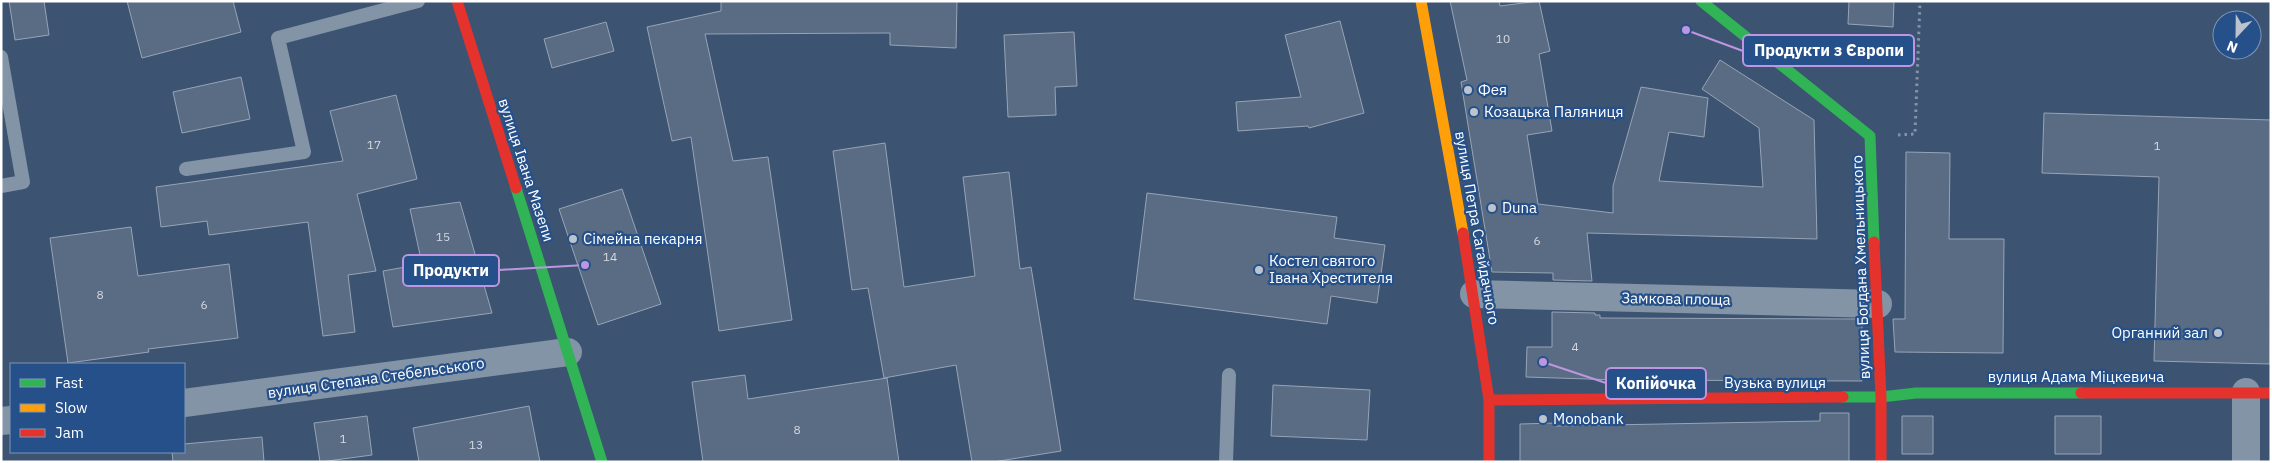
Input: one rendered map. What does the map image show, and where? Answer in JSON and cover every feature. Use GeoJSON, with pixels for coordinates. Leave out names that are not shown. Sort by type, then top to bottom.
{"type":"FeatureCollection","features":[{"type":"Feature","properties":{"kind":"street","name":"вулиця Івана Мазепи"},"geometry":{"type":"LineString","coordinates":[[457,1],[602,462]]}},
{"type":"Feature","properties":{"kind":"street","name":"вулиця Петра Сагайдачного"},"geometry":{"type":"LineString","coordinates":[[1421,1],[1474,294],[1489,400],[1489,462]]}},
{"type":"Feature","properties":{"kind":"street","name":"вулиця Богдана Хмельницького"},"geometry":{"type":"LineString","coordinates":[[1701,1],[1870,136],[1881,397],[1880,462]]}},
{"type":"Feature","properties":{"kind":"street","name":"Замкова площа"},"geometry":{"type":"LineString","coordinates":[[1474,294],[1878,304]]}},
{"type":"Feature","properties":{"kind":"street","name":"вулиця Степана Стебельського"},"geometry":{"type":"LineString","coordinates":[[185,403],[568,352]]}},
{"type":"Feature","properties":{"kind":"street","name":"вулиця Адама Міцкевича"},"geometry":{"type":"LineString","coordinates":[[1881,397],[1916,392],[2258,392]]}},
{"type":"Feature","properties":{"kind":"street"},"geometry":{"type":"LineString","coordinates":[[2246,462],[2258,392]]}},
{"type":"Feature","properties":{"kind":"street","name":"Вузька вулиця"},"geometry":{"type":"LineString","coordinates":[[1489,400],[1881,397]]}},
{"type":"Feature","properties":{"kind":"lane"},"geometry":{"type":"LineString","coordinates":[[186,169],[304,152],[278,38],[418,1]]}},
{"type":"Feature","properties":{"kind":"lane"},"geometry":{"type":"LineString","coordinates":[[1,57],[23,182],[1,186]]}},
{"type":"Feature","properties":{"kind":"lane"},"geometry":{"type":"LineString","coordinates":[[1226,462],[1229,375]]}},
{"type":"Feature","properties":{"kind":"path"},"geometry":{"type":"LineString","coordinates":[[1870,136],[1915,134],[1920,1]]}},
{"type":"Feature","properties":{"kind":"building"},"geometry":{"type":"Polygon","coordinates":[[[9,1],[44,1],[49,35],[15,40],[9,1]]]}},
{"type":"Feature","properties":{"kind":"building"},"geometry":{"type":"Polygon","coordinates":[[[127,1],[233,1],[241,32],[142,58],[127,1]]]}},
{"type":"Feature","properties":{"kind":"building"},"geometry":{"type":"Polygon","coordinates":[[[721,1],[957,1],[956,48],[890,45],[890,33],[705,34],[733,161],[768,157],[792,320],[719,331],[691,137],[672,141],[647,27],[721,11],[721,1]]]}},
{"type":"Feature","properties":{"kind":"building"},"geometry":{"type":"Polygon","coordinates":[[[1450,1],[1499,1],[1500,6],[1539,1],[1550,51],[1539,54],[1552,131],[1527,135],[1538,204],[1613,213],[1613,186],[1641,87],[1708,98],[1704,137],[1669,132],[1659,181],[1763,187],[1759,128],[1702,89],[1720,60],[1814,120],[1817,239],[1587,233],[1592,281],[1553,280],[1553,273],[1492,272],[1461,82],[1467,80],[1450,1]]]}},
{"type":"Feature","properties":{"kind":"building"},"geometry":{"type":"Polygon","coordinates":[[[1849,1],[1894,1],[1893,27],[1848,24],[1849,1]]]}},
{"type":"Feature","properties":{"kind":"building"},"geometry":{"type":"Polygon","coordinates":[[[1340,21],[1364,113],[1309,128],[1308,126],[1238,131],[1236,102],[1301,97],[1285,35],[1340,21]]]}},
{"type":"Feature","properties":{"kind":"building"},"geometry":{"type":"Polygon","coordinates":[[[606,22],[614,51],[552,68],[544,39],[606,22]]]}},
{"type":"Feature","properties":{"kind":"building"},"geometry":{"type":"Polygon","coordinates":[[[1074,32],[1077,86],[1055,87],[1056,115],[1008,117],[1004,35],[1074,32]]]}},
{"type":"Feature","properties":{"kind":"building"},"geometry":{"type":"Polygon","coordinates":[[[241,77],[250,119],[182,133],[173,92],[241,77]]]}},
{"type":"Feature","properties":{"kind":"building"},"geometry":{"type":"Polygon","coordinates":[[[396,95],[417,179],[357,194],[376,271],[348,275],[355,332],[323,336],[308,222],[209,235],[207,221],[161,227],[156,187],[343,161],[330,111],[396,95]]]}},
{"type":"Feature","properties":{"kind":"building"},"geometry":{"type":"Polygon","coordinates":[[[2044,113],[2271,120],[2270,364],[2154,361],[2159,177],[2042,173],[2044,113]]]}},
{"type":"Feature","properties":{"kind":"building"},"geometry":{"type":"Polygon","coordinates":[[[885,143],[904,287],[975,276],[963,177],[1009,172],[1020,269],[1031,267],[1061,451],[993,462],[972,462],[956,365],[884,378],[868,288],[852,290],[833,151],[885,143]]]}},
{"type":"Feature","properties":{"kind":"building"},"geometry":{"type":"Polygon","coordinates":[[[1906,152],[1950,153],[1949,239],[2004,239],[2003,353],[1895,352],[1893,319],[1905,319],[1906,152]]]}},
{"type":"Feature","properties":{"kind":"building"},"geometry":{"type":"Polygon","coordinates":[[[622,189],[661,304],[598,325],[559,209],[622,189]]]}},
{"type":"Feature","properties":{"kind":"building","name":"Костел святого Івана Хрестителя"},"geometry":{"type":"Polygon","coordinates":[[[1147,193],[1337,217],[1334,238],[1385,245],[1377,303],[1331,296],[1327,324],[1134,299],[1147,193]]]}},
{"type":"Feature","properties":{"kind":"building"},"geometry":{"type":"Polygon","coordinates":[[[460,202],[492,313],[393,327],[383,271],[422,264],[410,209],[460,202]]]}},
{"type":"Feature","properties":{"kind":"building"},"geometry":{"type":"Polygon","coordinates":[[[131,227],[138,276],[229,264],[238,338],[148,349],[149,352],[68,363],[50,238],[131,227]]]}},
{"type":"Feature","properties":{"kind":"building"},"geometry":{"type":"Polygon","coordinates":[[[1552,312],[1595,313],[1595,315],[1600,315],[1600,318],[1862,319],[1862,381],[1619,380],[1526,377],[1527,347],[1552,347],[1552,312]]]}},
{"type":"Feature","properties":{"kind":"building"},"geometry":{"type":"Polygon","coordinates":[[[745,375],[748,399],[887,378],[899,462],[703,462],[692,382],[745,375]]]}},
{"type":"Feature","properties":{"kind":"building"},"geometry":{"type":"Polygon","coordinates":[[[1273,385],[1370,390],[1367,440],[1271,436],[1273,385]]]}},
{"type":"Feature","properties":{"kind":"building"},"geometry":{"type":"Polygon","coordinates":[[[529,406],[540,462],[419,462],[413,428],[529,406]]]}},
{"type":"Feature","properties":{"kind":"building"},"geometry":{"type":"Polygon","coordinates":[[[1820,413],[1849,413],[1849,462],[1520,462],[1520,424],[1555,423],[1555,426],[1820,421],[1820,413]]]}},
{"type":"Feature","properties":{"kind":"building"},"geometry":{"type":"Polygon","coordinates":[[[367,416],[372,455],[320,462],[314,423],[367,416]]]}},
{"type":"Feature","properties":{"kind":"building"},"geometry":{"type":"Polygon","coordinates":[[[1902,416],[1933,416],[1933,454],[1902,454],[1902,416]]]}},
{"type":"Feature","properties":{"kind":"building"},"geometry":{"type":"Polygon","coordinates":[[[2055,416],[2101,416],[2101,454],[2055,454],[2055,416]]]}},
{"type":"Feature","properties":{"kind":"building"},"geometry":{"type":"Polygon","coordinates":[[[262,437],[264,462],[173,462],[172,453],[185,453],[185,444],[262,437]]]}},
{"type":"Feature","properties":{"kind":"traffic: fast"},"geometry":{"type":"LineString","coordinates":[[1701,1],[1870,136],[1874,242]]}},
{"type":"Feature","properties":{"kind":"traffic: fast"},"geometry":{"type":"LineString","coordinates":[[516,188],[602,462]]}},
{"type":"Feature","properties":{"kind":"traffic: fast"},"geometry":{"type":"LineString","coordinates":[[1843,397],[1881,397],[1916,393],[2081,393]]}},
{"type":"Feature","properties":{"kind":"traffic: slow"},"geometry":{"type":"LineString","coordinates":[[1421,1],[1463,233]]}},
{"type":"Feature","properties":{"kind":"traffic: jam"},"geometry":{"type":"LineString","coordinates":[[457,1],[516,188]]}},
{"type":"Feature","properties":{"kind":"traffic: jam"},"geometry":{"type":"LineString","coordinates":[[1463,233],[1489,400],[1489,462]]}},
{"type":"Feature","properties":{"kind":"traffic: jam"},"geometry":{"type":"LineString","coordinates":[[1874,242],[1881,397],[1881,462]]}},
{"type":"Feature","properties":{"kind":"traffic: jam"},"geometry":{"type":"LineString","coordinates":[[2081,393],[2271,393]]}},
{"type":"Feature","properties":{"kind":"traffic: jam"},"geometry":{"type":"LineString","coordinates":[[1489,400],[1843,397]]}},
{"type":"Feature","properties":{"kind":"place","name":"Продукти з Європи"},"geometry":{"type":"Point","coordinates":[1686,30]}},
{"type":"Feature","properties":{"kind":"place","name":"Фея"},"geometry":{"type":"Point","coordinates":[1468,90]}},
{"type":"Feature","properties":{"kind":"place","name":"Козацька Паляниця"},"geometry":{"type":"Point","coordinates":[1474,112]}},
{"type":"Feature","properties":{"kind":"place","name":"Duna"},"geometry":{"type":"Point","coordinates":[1492,208]}},
{"type":"Feature","properties":{"kind":"place","name":"Сімейна пекарня"},"geometry":{"type":"Point","coordinates":[573,239]}},
{"type":"Feature","properties":{"kind":"place","name":"Продукти"},"geometry":{"type":"Point","coordinates":[585,265]}},
{"type":"Feature","properties":{"kind":"place","name":"Костел святого Івана Хрестителя"},"geometry":{"type":"Point","coordinates":[1259,270]}},
{"type":"Feature","properties":{"kind":"place","name":"Органний зал"},"geometry":{"type":"Point","coordinates":[2218,333]}},
{"type":"Feature","properties":{"kind":"place","name":"Копійочка"},"geometry":{"type":"Point","coordinates":[1543,362]}},
{"type":"Feature","properties":{"kind":"place","name":"Monobank"},"geometry":{"type":"Point","coordinates":[1543,419]}}]}
